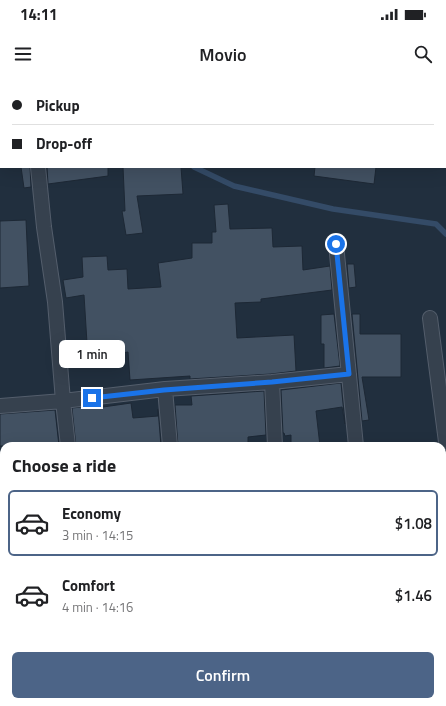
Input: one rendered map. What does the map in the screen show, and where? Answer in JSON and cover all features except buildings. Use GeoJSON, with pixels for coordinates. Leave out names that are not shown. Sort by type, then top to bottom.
{"type":"FeatureCollection","features":[{"type":"Feature","properties":{"kind":"street"},"geometry":{"type":"LineString","coordinates":[[38,168],[44,227],[55,302],[68,442]]}},
{"type":"Feature","properties":{"kind":"street"},"geometry":{"type":"LineString","coordinates":[[336,244],[356,442]]}},
{"type":"Feature","properties":{"kind":"street"},"geometry":{"type":"LineString","coordinates":[[430,318],[446,442]]}},
{"type":"Feature","properties":{"kind":"street"},"geometry":{"type":"LineString","coordinates":[[0,406],[349,374]]}},
{"type":"Feature","properties":{"kind":"street"},"geometry":{"type":"LineString","coordinates":[[272,382],[275,442]]}},
{"type":"Feature","properties":{"kind":"street"},"geometry":{"type":"LineString","coordinates":[[164,390],[170,442]]}},
{"type":"Feature","properties":{"kind":"waterway"},"geometry":{"type":"LineString","coordinates":[[196,168],[234,186],[333,209],[436,224],[446,234]]}},
{"type":"Feature","properties":{"kind":"route"},"geometry":{"type":"LineString","coordinates":[[92,398],[164,390],[272,382],[349,374],[336,244]]}}]}
